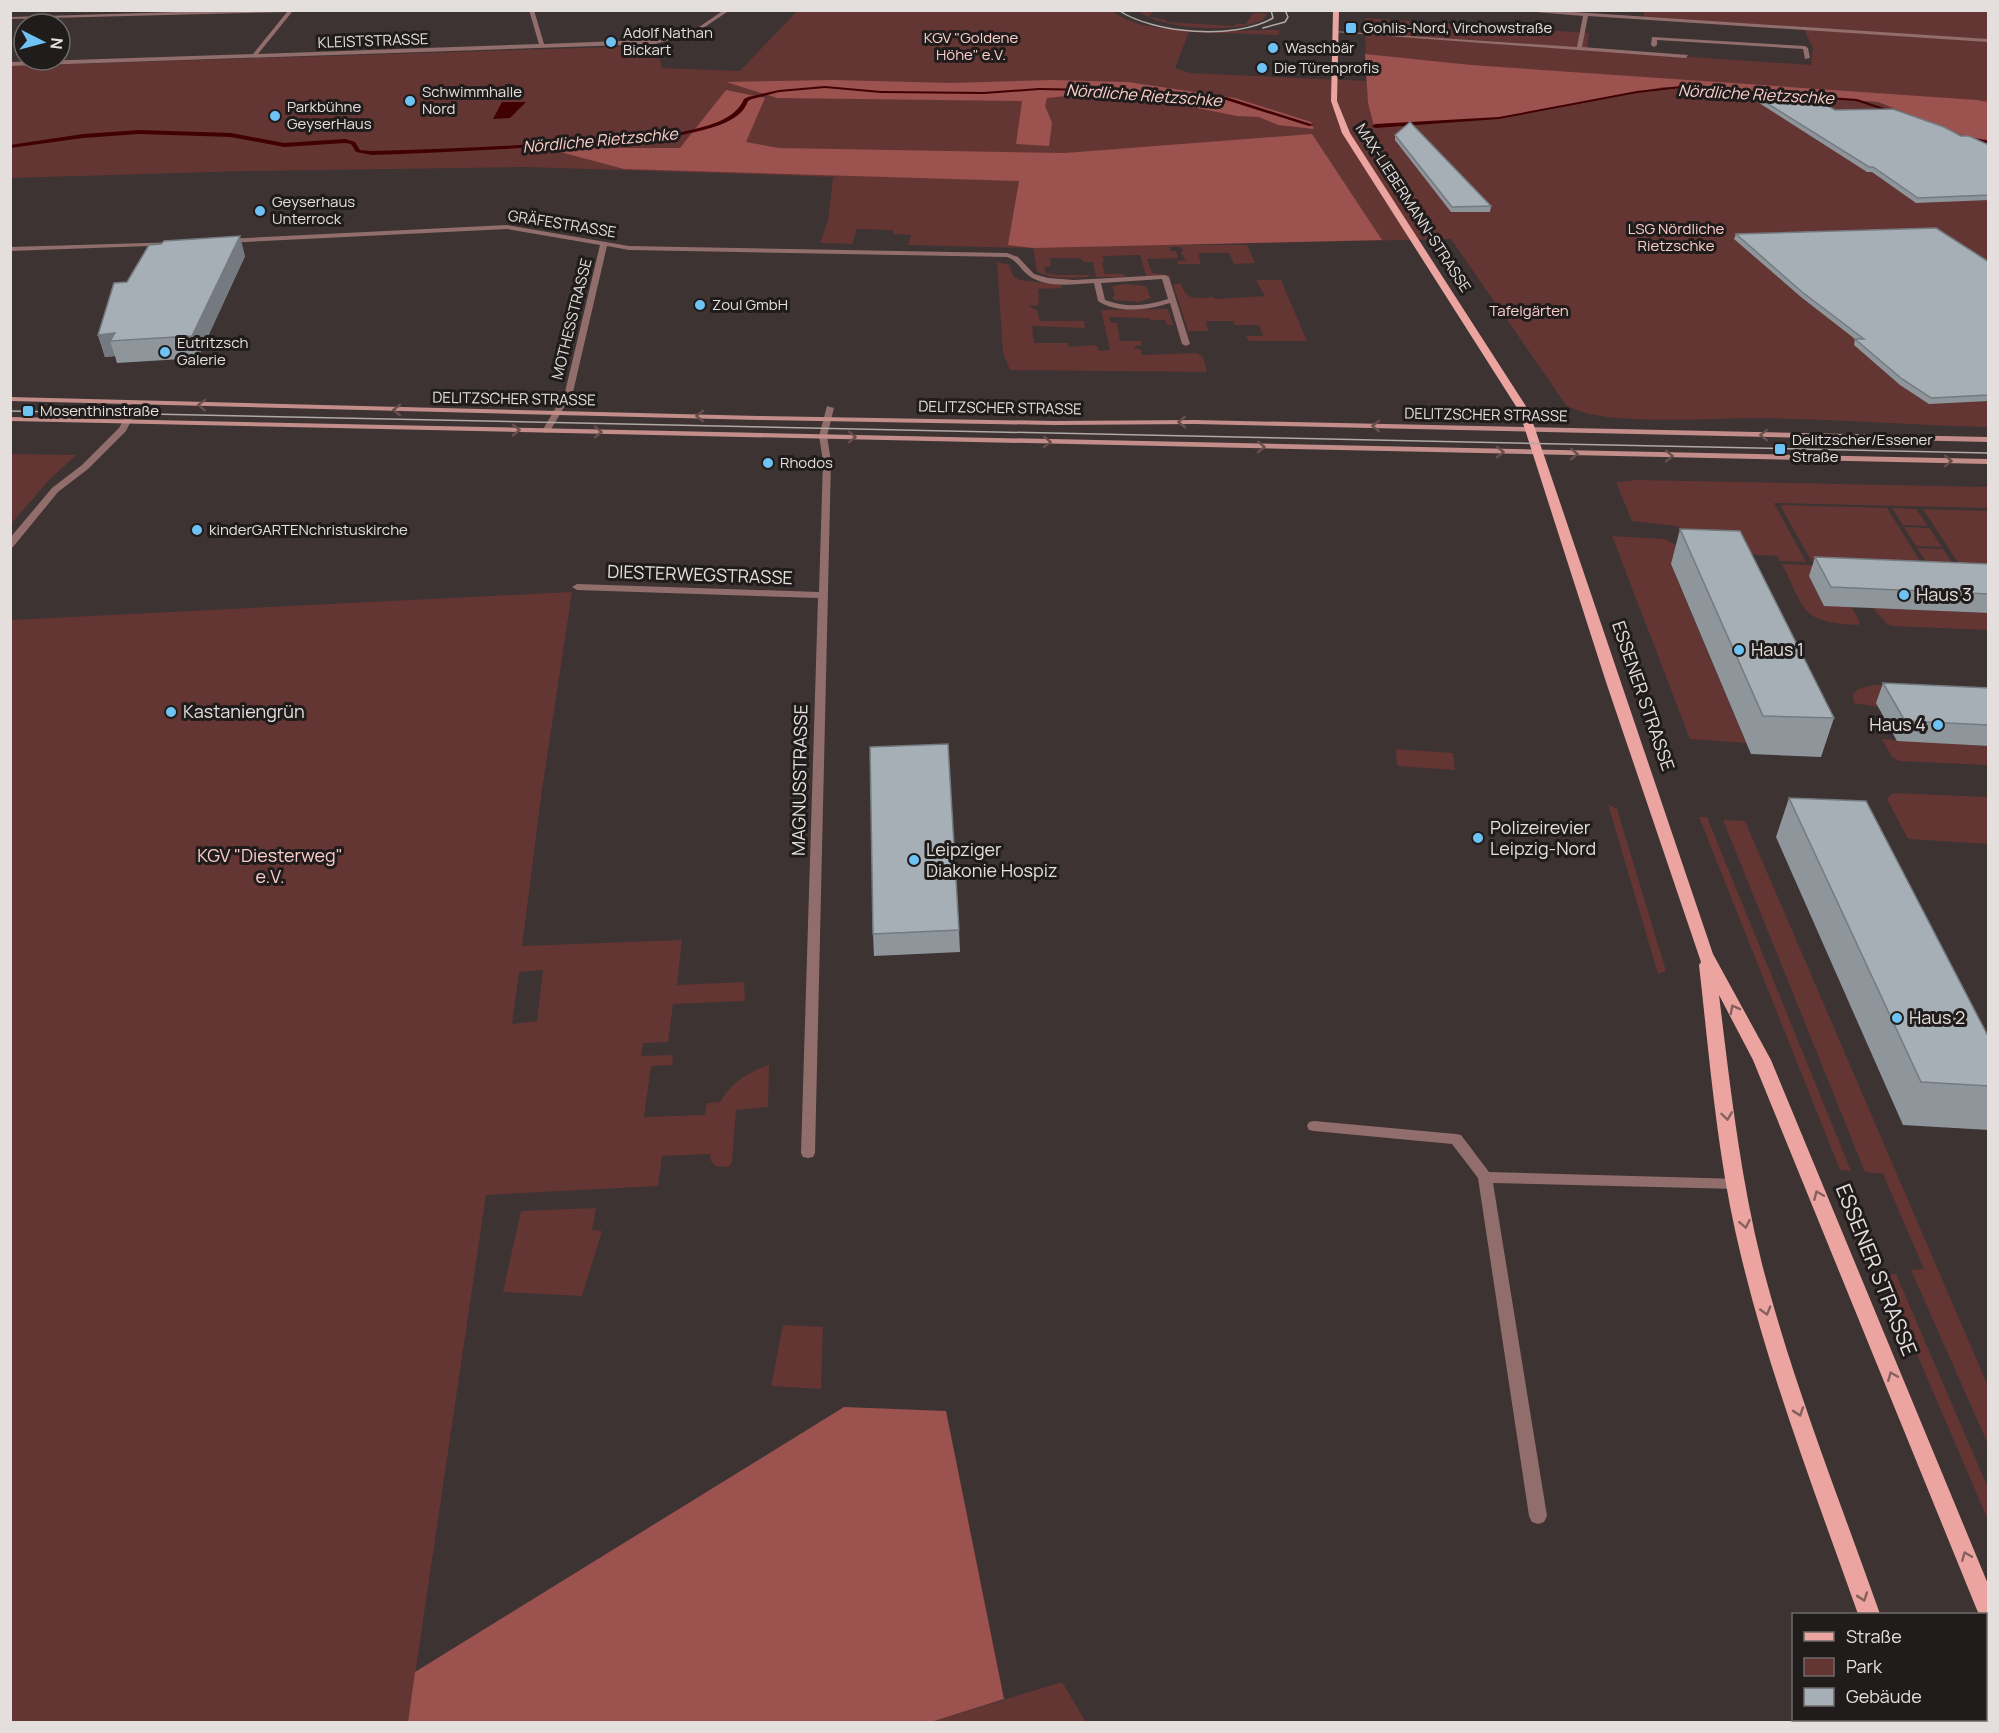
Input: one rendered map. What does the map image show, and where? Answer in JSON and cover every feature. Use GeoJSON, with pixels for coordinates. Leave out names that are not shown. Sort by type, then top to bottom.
{"type":"FeatureCollection","features":[{"type":"Feature","properties":{"kind":"main road","name":"MAX-LIEBERMANN-STRASSE"},"geometry":{"type":"LineString","coordinates":[[1336,10],[1334,101],[1337,114],[1346,133],[1506,380],[1524,411],[1537,453]]}},
{"type":"Feature","properties":{"kind":"main road","name":"DELITZSCHER STRASSE"},"geometry":{"type":"LineString","coordinates":[[10,399],[557,413],[1055,423],[1195,422],[1989,440]]}},
{"type":"Feature","properties":{"kind":"main road","name":"DELITZSCHER STRASSE"},"geometry":{"type":"LineString","coordinates":[[10,419],[1989,462]]}},
{"type":"Feature","properties":{"kind":"main road","name":"ESSENER STRASSE"},"geometry":{"type":"LineString","coordinates":[[1537,453],[1705,954],[1762,1060],[1989,1610]]}},
{"type":"Feature","properties":{"kind":"main road","name":"ESSENER STRASSE"},"geometry":{"type":"LineString","coordinates":[[1705,954],[1737,1184],[1753,1265],[1780,1357],[1869,1613]]}},
{"type":"Feature","properties":{"kind":"street"},"geometry":{"type":"LineString","coordinates":[[10,18],[317,10]]}},
{"type":"Feature","properties":{"kind":"street"},"geometry":{"type":"LineString","coordinates":[[531,10],[542,47]]}},
{"type":"Feature","properties":{"kind":"street","name":"KLEISTSTRASSE"},"geometry":{"type":"LineString","coordinates":[[10,64],[633,44],[675,39],[704,30],[728,10]]}},
{"type":"Feature","properties":{"kind":"street"},"geometry":{"type":"LineString","coordinates":[[1513,10],[1989,41]]}},
{"type":"Feature","properties":{"kind":"street"},"geometry":{"type":"LineString","coordinates":[[253,57],[290,11]]}},
{"type":"Feature","properties":{"kind":"street"},"geometry":{"type":"LineString","coordinates":[[1579,49],[1586,15]]}},
{"type":"Feature","properties":{"kind":"street"},"geometry":{"type":"LineString","coordinates":[[1731,25],[1733,43]]}},
{"type":"Feature","properties":{"kind":"street"},"geometry":{"type":"LineString","coordinates":[[1335,32],[1686,56]]}},
{"type":"Feature","properties":{"kind":"street"},"geometry":{"type":"LineString","coordinates":[[1654,45],[1654,38],[1805,48],[1807,58]]}},
{"type":"Feature","properties":{"kind":"street","name":"GRÄFESTRASSE"},"geometry":{"type":"LineString","coordinates":[[215,241],[507,227],[629,248],[1007,255],[1020,260],[1027,271],[1035,277],[1051,280],[1165,277],[1186,344]]}},
{"type":"Feature","properties":{"kind":"street"},"geometry":{"type":"LineString","coordinates":[[10,249],[181,243]]}},
{"type":"Feature","properties":{"kind":"street","name":"MOTHESSTRASSE"},"geometry":{"type":"LineString","coordinates":[[546,431],[569,392],[604,244]]}},
{"type":"Feature","properties":{"kind":"street"},"geometry":{"type":"LineString","coordinates":[[1100,280],[1097,283],[1102,301],[1111,305],[1152,306],[1172,300]]}},
{"type":"Feature","properties":{"kind":"street"},"geometry":{"type":"LineString","coordinates":[[10,545],[55,490],[85,467],[123,429],[131,413],[126,402]]}},
{"type":"Feature","properties":{"kind":"street","name":"MAGNUSSTRASSE"},"geometry":{"type":"LineString","coordinates":[[808,1153],[827,461],[823,436],[830,408]]}},
{"type":"Feature","properties":{"kind":"street","name":"DIESTERWEGSTRASSE"},"geometry":{"type":"LineString","coordinates":[[577,587],[822,595]]}},
{"type":"Feature","properties":{"kind":"street"},"geometry":{"type":"LineString","coordinates":[[1314,1126],[1456,1139],[1485,1177],[1538,1516]]}},
{"type":"Feature","properties":{"kind":"street"},"geometry":{"type":"LineString","coordinates":[[1485,1177],[1737,1184]]}},
{"type":"Feature","properties":{"kind":"green space","name":"LSG Nördliche Rietzschke"},"geometry":{"type":"Polygon","coordinates":[[[1112,10],[1126,19],[1167,29],[1279,30],[1278,35],[1189,32],[1175,68],[1190,73],[1366,81],[1365,18],[1589,33],[1587,50],[1811,65],[1813,48],[1803,27],[1644,17],[1644,11],[1988,11],[1988,427],[1755,418],[1629,419],[1582,412],[1566,405],[1451,239],[1171,245],[1247,245],[1255,263],[1234,264],[1229,253],[1198,253],[1201,264],[1178,264],[1178,261],[1186,260],[1180,252],[1183,251],[1181,247],[1170,247],[1170,251],[1176,251],[1178,258],[1147,259],[1152,273],[1176,276],[1146,276],[1140,255],[1103,256],[1105,274],[1124,274],[1125,277],[1096,277],[1093,262],[1084,262],[1080,258],[1050,258],[1051,266],[1044,267],[1046,273],[1089,275],[1088,277],[1062,278],[1037,271],[1033,248],[908,245],[911,235],[893,234],[893,230],[857,229],[852,244],[820,243],[828,220],[833,178],[839,177],[524,167],[246,171],[11,178],[10,66],[12,66],[12,72],[72,72],[72,64],[647,46],[660,60],[662,68],[740,71],[797,11],[1112,10]]]}},
{"type":"Feature","properties":{"kind":"green space"},"geometry":{"type":"Polygon","coordinates":[[[1139,11],[1153,11],[1149,17],[1139,11]]]}},
{"type":"Feature","properties":{"kind":"green space"},"geometry":{"type":"Polygon","coordinates":[[[1253,13],[1267,13],[1264,19],[1237,27],[1181,26],[1164,22],[1149,17],[1167,20],[1166,22],[1234,26],[1246,24],[1253,13]]]}},
{"type":"Feature","properties":{"kind":"green space"},"geometry":{"type":"Polygon","coordinates":[[[997,262],[1009,265],[1013,276],[1019,280],[1062,285],[1062,288],[1038,289],[1039,305],[1028,306],[1037,310],[1040,321],[1084,321],[1085,328],[1032,326],[1034,343],[1068,343],[1069,347],[1093,345],[1097,346],[1099,351],[1110,350],[1101,310],[1168,309],[1173,325],[1167,325],[1165,320],[1150,320],[1149,318],[1109,317],[1111,323],[1117,323],[1120,341],[1141,341],[1142,345],[1134,346],[1135,349],[1141,349],[1142,355],[1196,353],[1203,357],[1207,372],[1010,370],[1003,353],[997,262]]]}},
{"type":"Feature","properties":{"kind":"green space"},"geometry":{"type":"Polygon","coordinates":[[[1256,280],[1281,280],[1307,341],[1249,341],[1246,336],[1263,336],[1259,325],[1235,325],[1233,321],[1206,321],[1208,331],[1188,331],[1173,284],[1181,284],[1186,294],[1193,298],[1265,296],[1256,280]]]}},
{"type":"Feature","properties":{"kind":"green space"},"geometry":{"type":"Polygon","coordinates":[[[1125,284],[1146,286],[1151,298],[1139,302],[1115,300],[1112,297],[1115,296],[1112,286],[1125,284]]]}},
{"type":"Feature","properties":{"kind":"green space"},"geometry":{"type":"Polygon","coordinates":[[[11,454],[76,455],[48,481],[11,524],[11,454]]]}},
{"type":"Feature","properties":{"kind":"green space"},"geometry":{"type":"Polygon","coordinates":[[[1637,480],[1988,487],[1988,508],[1774,503],[1806,562],[1780,561],[1777,556],[1725,553],[1698,534],[1676,526],[1632,521],[1616,482],[1637,480]]]}},
{"type":"Feature","properties":{"kind":"green space"},"geometry":{"type":"Polygon","coordinates":[[[1780,505],[1887,508],[1923,566],[1812,562],[1780,505]]]}},
{"type":"Feature","properties":{"kind":"green space"},"geometry":{"type":"Polygon","coordinates":[[[1892,508],[1916,509],[1928,526],[1903,525],[1892,508]]]}},
{"type":"Feature","properties":{"kind":"green space"},"geometry":{"type":"Polygon","coordinates":[[[1923,509],[1988,511],[1988,568],[1961,567],[1923,509]]]}},
{"type":"Feature","properties":{"kind":"green space"},"geometry":{"type":"Polygon","coordinates":[[[1904,527],[1929,528],[1942,547],[1916,546],[1904,527]]]}},
{"type":"Feature","properties":{"kind":"green space"},"geometry":{"type":"Polygon","coordinates":[[[1612,536],[1665,539],[1682,548],[1671,565],[1746,743],[1690,739],[1612,536]]]}},
{"type":"Feature","properties":{"kind":"green space"},"geometry":{"type":"Polygon","coordinates":[[[1917,548],[1943,549],[1955,567],[1929,566],[1917,548]]]}},
{"type":"Feature","properties":{"kind":"green space"},"geometry":{"type":"Polygon","coordinates":[[[1782,564],[1961,571],[1852,608],[1860,622],[1858,625],[1825,621],[1807,611],[1782,564]]]}},
{"type":"Feature","properties":{"kind":"green space","name":"KGV \"Diesterweg\" e.V."},"geometry":{"type":"Polygon","coordinates":[[[572,592],[542,790],[522,946],[682,940],[677,985],[744,982],[745,1001],[673,1004],[668,1042],[643,1043],[641,1056],[673,1055],[672,1065],[651,1066],[644,1117],[705,1115],[707,1103],[720,1102],[729,1089],[741,1079],[769,1065],[768,1107],[736,1110],[732,1162],[729,1167],[715,1166],[710,1154],[662,1156],[658,1186],[486,1195],[408,1722],[11,1722],[11,620],[572,592]],[[543,970],[519,972],[512,1024],[537,1021],[543,970]]]}},
{"type":"Feature","properties":{"kind":"green space"},"geometry":{"type":"Polygon","coordinates":[[[1873,608],[1988,613],[1988,630],[1892,626],[1887,624],[1873,608]]]}},
{"type":"Feature","properties":{"kind":"green space"},"geometry":{"type":"Polygon","coordinates":[[[1873,685],[1894,685],[1877,704],[1878,707],[1854,703],[1853,695],[1858,689],[1873,685]]]}},
{"type":"Feature","properties":{"kind":"green space"},"geometry":{"type":"Polygon","coordinates":[[[1882,739],[1988,746],[1988,765],[1899,761],[1892,757],[1882,739]]]}},
{"type":"Feature","properties":{"kind":"green space"},"geometry":{"type":"Polygon","coordinates":[[[1396,749],[1453,753],[1455,770],[1397,766],[1396,749]]]}},
{"type":"Feature","properties":{"kind":"green space"},"geometry":{"type":"Polygon","coordinates":[[[1893,793],[1988,797],[1988,844],[1908,839],[1887,799],[1893,793]]]}},
{"type":"Feature","properties":{"kind":"green space"},"geometry":{"type":"Polygon","coordinates":[[[1608,804],[1617,809],[1666,971],[1658,974],[1608,804]]]}},
{"type":"Feature","properties":{"kind":"green space"},"geometry":{"type":"Polygon","coordinates":[[[1699,817],[1707,817],[1851,1171],[1840,1170],[1699,817]]]}},
{"type":"Feature","properties":{"kind":"green space"},"geometry":{"type":"Polygon","coordinates":[[[1723,820],[1745,821],[1988,1386],[1988,1444],[1911,1270],[1924,1269],[1883,1174],[1865,1172],[1723,820]]]}},
{"type":"Feature","properties":{"kind":"green space"},"geometry":{"type":"Polygon","coordinates":[[[596,1208],[592,1230],[602,1231],[582,1296],[503,1292],[521,1211],[596,1208]]]}},
{"type":"Feature","properties":{"kind":"green space"},"geometry":{"type":"Polygon","coordinates":[[[1896,1274],[1988,1488],[1988,1520],[1883,1275],[1896,1274]]]}},
{"type":"Feature","properties":{"kind":"green space"},"geometry":{"type":"Polygon","coordinates":[[[783,1325],[823,1327],[821,1389],[771,1386],[783,1325]]]}},
{"type":"Feature","properties":{"kind":"green space"},"geometry":{"type":"Polygon","coordinates":[[[1062,1682],[1086,1722],[931,1722],[1062,1682]]]}},
{"type":"Feature","properties":{"kind":"shaded area"},"geometry":{"type":"Polygon","coordinates":[[[1365,54],[1471,65],[1977,100],[1988,102],[1988,140],[1967,137],[1878,102],[1697,87],[1664,87],[1497,118],[1374,126],[1368,103],[1365,54]]]}},
{"type":"Feature","properties":{"kind":"shaded area"},"geometry":{"type":"Polygon","coordinates":[[[833,80],[951,83],[1053,80],[1128,82],[1235,98],[1311,122],[1314,129],[1278,125],[1259,117],[1237,116],[1177,104],[1066,96],[1047,98],[1045,106],[1052,123],[1049,146],[1016,144],[1022,101],[777,98],[726,82],[833,80]]]}},
{"type":"Feature","properties":{"kind":"shaded area"},"geometry":{"type":"Polygon","coordinates":[[[726,90],[765,98],[746,142],[779,148],[1065,153],[1312,134],[1382,240],[1033,248],[1008,245],[1019,181],[624,169],[545,148],[680,148],[726,90]]]}},
{"type":"Feature","properties":{"kind":"shaded area"},"geometry":{"type":"Polygon","coordinates":[[[502,102],[526,102],[510,118],[493,119],[502,102]]]}},
{"type":"Feature","properties":{"kind":"shaded area"},"geometry":{"type":"Polygon","coordinates":[[[844,1407],[946,1411],[1004,1699],[931,1722],[408,1722],[415,1672],[844,1407]]]}},
{"type":"Feature","properties":{"kind":"building"},"geometry":{"type":"Polygon","coordinates":[[[1809,95],[1835,110],[1893,109],[1989,145],[1989,195],[1918,198],[1873,167],[1869,167],[1757,97],[1809,95]]]}},
{"type":"Feature","properties":{"kind":"building"},"geometry":{"type":"Polygon","coordinates":[[[1410,122],[1491,206],[1452,207],[1395,135],[1410,122]]]}},
{"type":"Feature","properties":{"kind":"building"},"geometry":{"type":"Polygon","coordinates":[[[1936,228],[1989,262],[1989,395],[1931,398],[1902,379],[1855,339],[1864,339],[1802,292],[1736,234],[1936,228]]]}},
{"type":"Feature","properties":{"kind":"building"},"geometry":{"type":"Polygon","coordinates":[[[240,236],[192,336],[110,341],[115,333],[98,335],[114,283],[127,282],[149,245],[161,244],[164,241],[240,236]]]}},
{"type":"Feature","properties":{"kind":"building"},"geometry":{"type":"Polygon","coordinates":[[[1680,529],[1740,531],[1834,718],[1763,716],[1680,529]]]}},
{"type":"Feature","properties":{"kind":"building"},"geometry":{"type":"Polygon","coordinates":[[[1815,557],[1989,564],[1989,594],[1831,587],[1815,557]]]}},
{"type":"Feature","properties":{"kind":"building"},"geometry":{"type":"Polygon","coordinates":[[[1883,683],[1989,688],[1989,725],[1905,721],[1883,683]]]}},
{"type":"Feature","properties":{"kind":"building","name":"Leipziger Diakonie Hospiz"},"geometry":{"type":"Polygon","coordinates":[[[948,744],[959,930],[873,934],[870,747],[948,744]]]}},
{"type":"Feature","properties":{"kind":"building"},"geometry":{"type":"Polygon","coordinates":[[[1789,798],[1866,801],[1989,1038],[1989,1086],[1921,1082],[1789,798]]]}},
{"type":"Feature","properties":{"kind":"waterway","name":"Nördliche Rietzschke"},"geometry":{"type":"LineString","coordinates":[[10,147],[83,136],[139,132],[231,135],[284,145],[345,141],[353,143],[358,151],[372,153],[517,148],[680,134],[729,118],[738,113],[744,107],[746,100],[750,98],[779,91],[825,87],[881,92],[984,93],[1039,89],[1093,90],[1169,99],[1205,96],[1224,98],[1311,125]]}},
{"type":"Feature","properties":{"kind":"waterway","name":"Nördliche Rietzschke"},"geometry":{"type":"LineString","coordinates":[[1375,126],[1499,118],[1637,92],[1681,87],[1857,100],[1897,113]]}},
{"type":"Feature","properties":{"kind":"waterway","name":"Nördliche Rietzschke"},"geometry":{"type":"LineString","coordinates":[[1965,138],[1988,142]]}},
{"type":"Feature","properties":{"kind":"tram line"},"geometry":{"type":"LineString","coordinates":[[1118,10],[1152,24],[1195,31],[1238,29],[1257,25],[1273,18],[1271,10]]}},
{"type":"Feature","properties":{"kind":"tram line"},"geometry":{"type":"LineString","coordinates":[[1263,28],[1285,22],[1288,17],[1285,10]]}},
{"type":"Feature","properties":{"kind":"tram line"},"geometry":{"type":"LineString","coordinates":[[10,411],[1988,453]]}},
{"type":"Feature","properties":{"kind":"place","name":"Gohlis-Nord, Virchowstraße"},"geometry":{"type":"Point","coordinates":[1351,28]}},
{"type":"Feature","properties":{"kind":"place","name":"Adolf Nathan Bickart"},"geometry":{"type":"Point","coordinates":[611,42]}},
{"type":"Feature","properties":{"kind":"place","name":"Waschbär"},"geometry":{"type":"Point","coordinates":[1273,48]}},
{"type":"Feature","properties":{"kind":"place","name":"Die Türenprofis"},"geometry":{"type":"Point","coordinates":[1262,68]}},
{"type":"Feature","properties":{"kind":"place","name":"Schwimmhalle Nord"},"geometry":{"type":"Point","coordinates":[410,101]}},
{"type":"Feature","properties":{"kind":"place","name":"Parkbühne GeyserHaus"},"geometry":{"type":"Point","coordinates":[275,116]}},
{"type":"Feature","properties":{"kind":"place","name":"Geyserhaus Unterrock"},"geometry":{"type":"Point","coordinates":[260,211]}},
{"type":"Feature","properties":{"kind":"place","name":"Zoul GmbH"},"geometry":{"type":"Point","coordinates":[700,305]}},
{"type":"Feature","properties":{"kind":"place","name":"Eutritzsch Galerie"},"geometry":{"type":"Point","coordinates":[165,352]}},
{"type":"Feature","properties":{"kind":"place","name":"Mosenthinstraße"},"geometry":{"type":"Point","coordinates":[28,411]}},
{"type":"Feature","properties":{"kind":"place","name":"Delitzscher/Essener Straße"},"geometry":{"type":"Point","coordinates":[1780,449]}},
{"type":"Feature","properties":{"kind":"place","name":"Rhodos"},"geometry":{"type":"Point","coordinates":[768,463]}},
{"type":"Feature","properties":{"kind":"place","name":"kinderGARTENchristuskirche"},"geometry":{"type":"Point","coordinates":[197,530]}},
{"type":"Feature","properties":{"kind":"place","name":"Haus 3"},"geometry":{"type":"Point","coordinates":[1904,595]}},
{"type":"Feature","properties":{"kind":"place","name":"Haus 1"},"geometry":{"type":"Point","coordinates":[1739,650]}},
{"type":"Feature","properties":{"kind":"place","name":"Kastaniengrün"},"geometry":{"type":"Point","coordinates":[171,712]}},
{"type":"Feature","properties":{"kind":"place","name":"Haus 4"},"geometry":{"type":"Point","coordinates":[1938,725]}},
{"type":"Feature","properties":{"kind":"place","name":"Polizeirevier Leipzig-Nord"},"geometry":{"type":"Point","coordinates":[1478,838]}},
{"type":"Feature","properties":{"kind":"place","name":"Leipziger Diakonie Hospiz"},"geometry":{"type":"Point","coordinates":[914,860]}},
{"type":"Feature","properties":{"kind":"place","name":"Haus 2"},"geometry":{"type":"Point","coordinates":[1897,1018]}},
{"type":"Feature","properties":{"kind":"park label","name":"KGV \"Goldene Höhe\" e.V."},"geometry":{"type":"Point","coordinates":[971,46]}},
{"type":"Feature","properties":{"kind":"park label","name":"Tafelgärten"},"geometry":{"type":"Point","coordinates":[1529,311]}}]}
